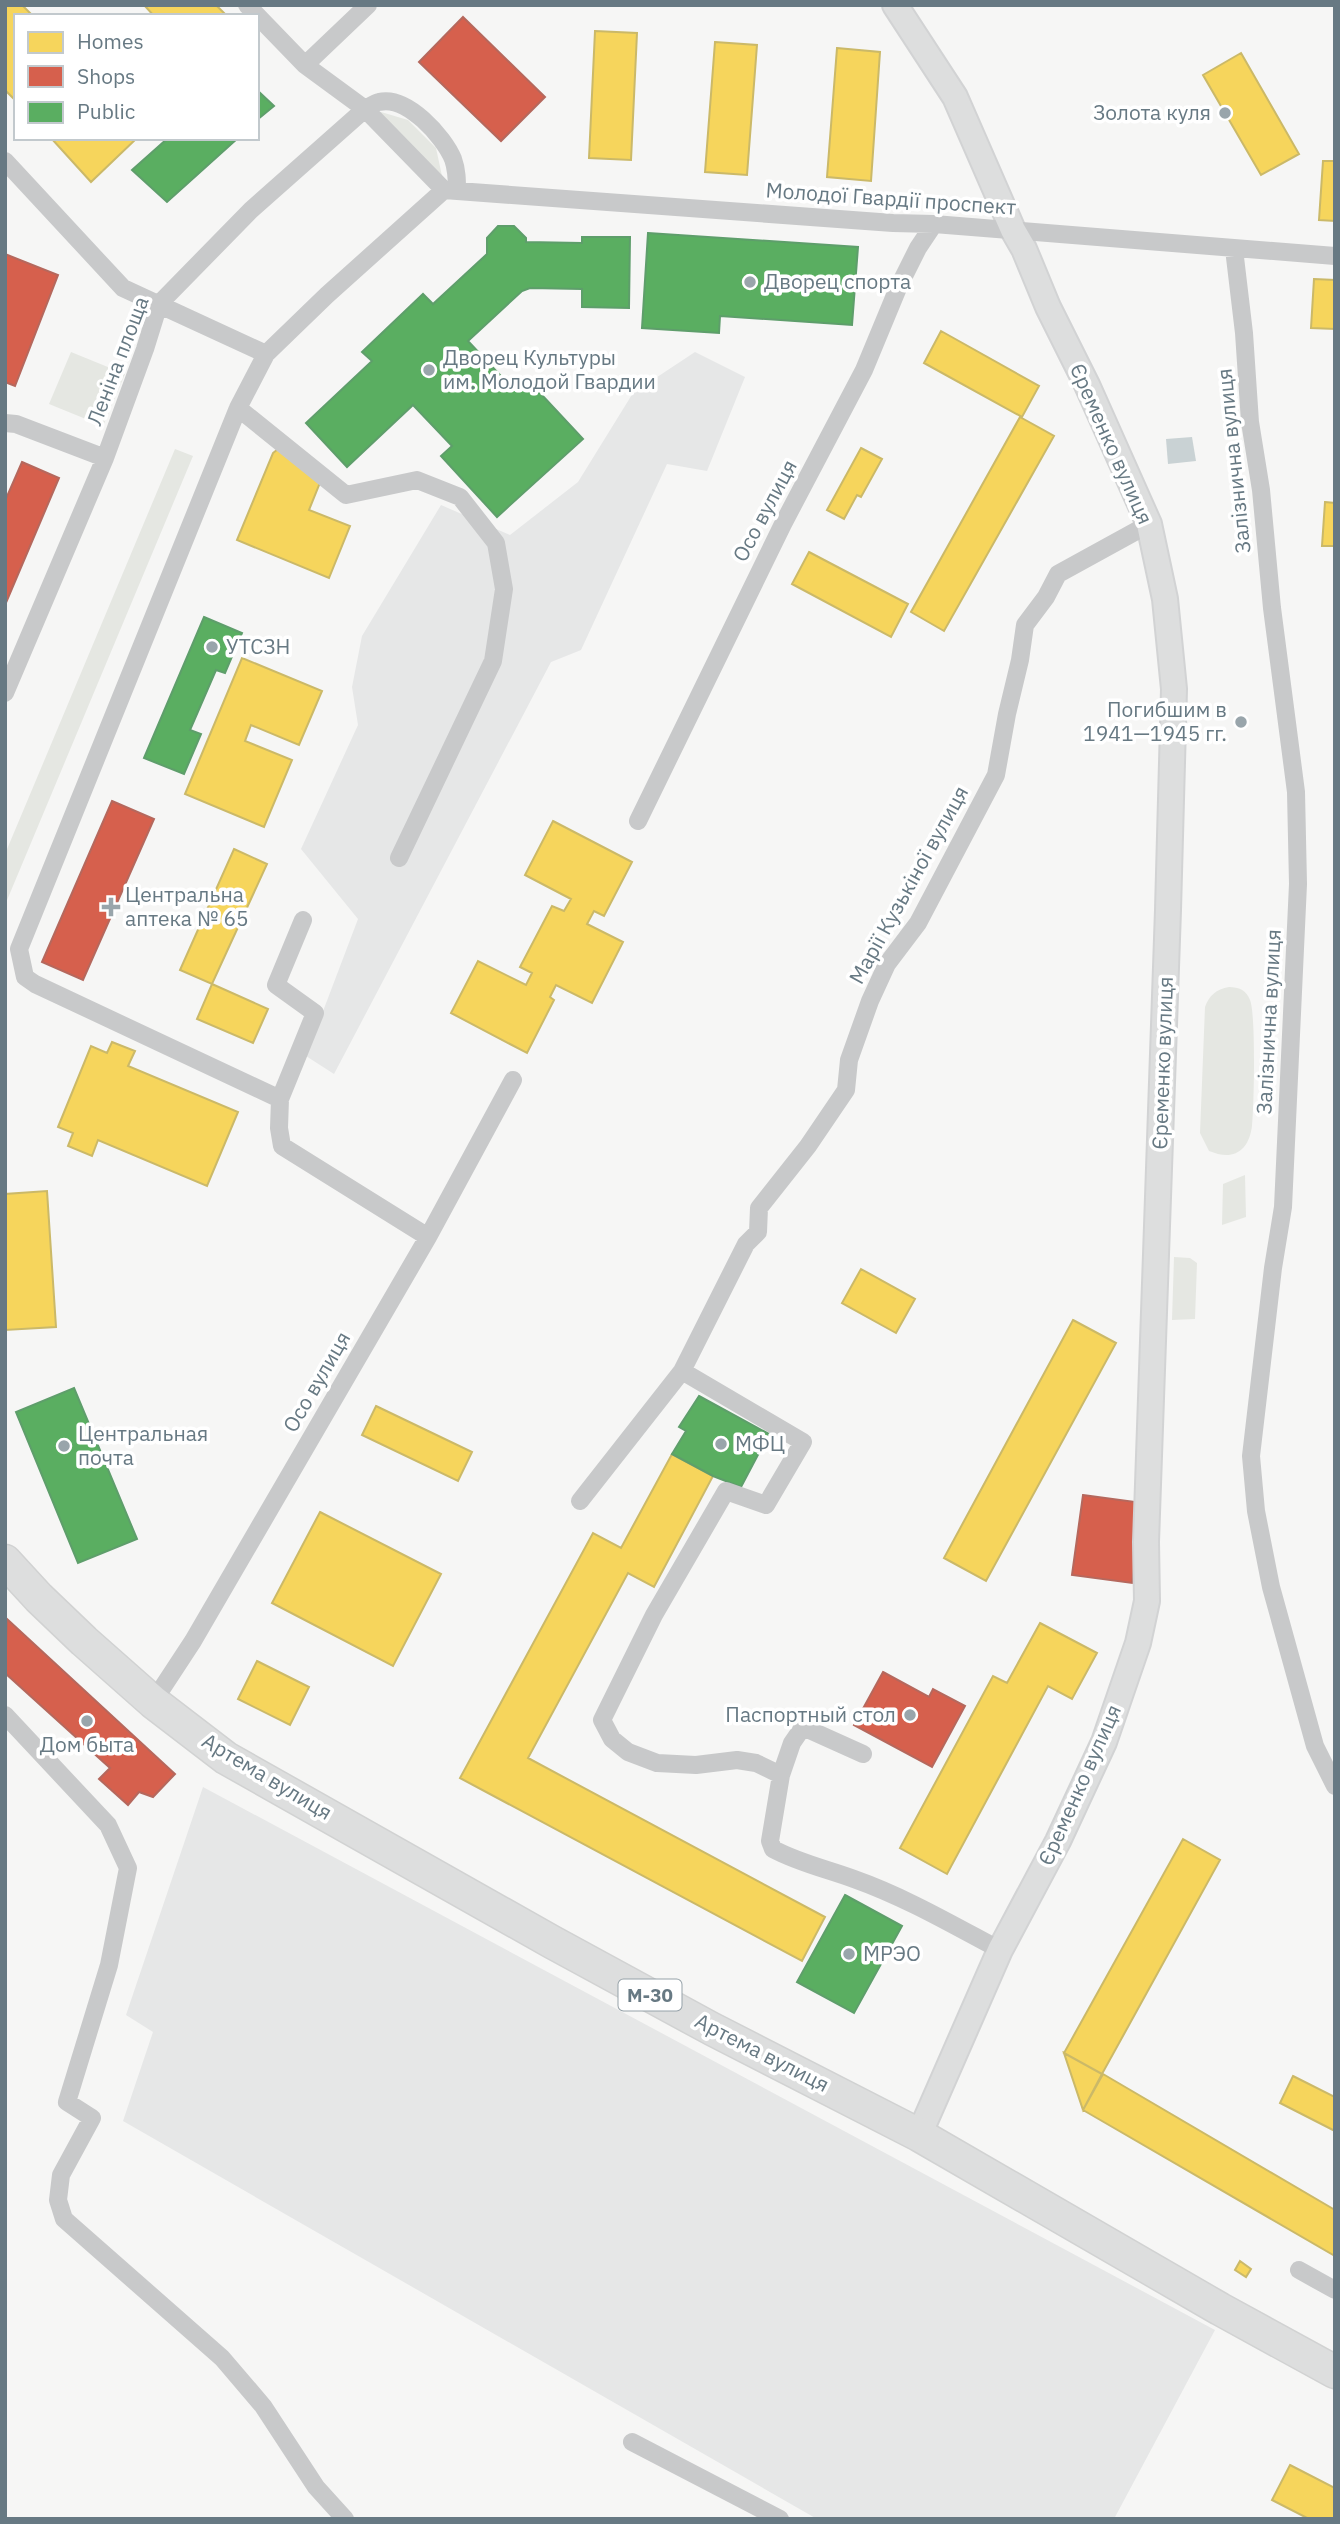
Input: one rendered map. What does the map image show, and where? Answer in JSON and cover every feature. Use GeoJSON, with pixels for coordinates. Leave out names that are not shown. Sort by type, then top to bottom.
{"type":"FeatureCollection","features":[{"type":"Feature","properties":{"kind":"highway","name":"Артема вулиця"},"geometry":{"type":"LineString","coordinates":[[5,1561],[66,1624],[153,1702],[226,1758],[712,2029],[919,2135],[1220,2309],[1335,2372]]}},
{"type":"Feature","properties":{"kind":"street"},"geometry":{"type":"LineString","coordinates":[[305,65],[368,5]]}},
{"type":"Feature","properties":{"kind":"street","name":"Єременко вулиця"},"geometry":{"type":"LineString","coordinates":[[895,5],[955,97],[1013,230],[1149,524],[1165,599],[1174,689],[1146,1542],[1147,1601],[1138,1643],[1104,1742],[1058,1841],[1000,1950],[919,2135]]}},
{"type":"Feature","properties":{"kind":"street"},"geometry":{"type":"LineString","coordinates":[[259,17],[305,65],[365,109],[450,191]]}},
{"type":"Feature","properties":{"kind":"street"},"geometry":{"type":"LineString","coordinates":[[280,1099],[34,984],[25,977],[19,949],[238,408],[267,354],[327,295],[450,191],[457,173],[454,161],[448,148],[428,124],[403,106],[388,102],[379,102],[365,109]]}},
{"type":"Feature","properties":{"kind":"street","name":"Леніна площа"},"geometry":{"type":"LineString","coordinates":[[5,693],[105,458],[159,304],[251,210],[365,109]]}},
{"type":"Feature","properties":{"kind":"street"},"geometry":{"type":"LineString","coordinates":[[5,161],[122,288],[267,354]]}},
{"type":"Feature","properties":{"kind":"street","name":"Молодої Гвардії проспект"},"geometry":{"type":"LineString","coordinates":[[450,191],[880,222],[934,223],[1335,256]]}},
{"type":"Feature","properties":{"kind":"street","name":"Осо вулиця"},"geometry":{"type":"LineString","coordinates":[[638,821],[783,524],[808,481],[864,370],[898,288],[934,223]]}},
{"type":"Feature","properties":{"kind":"street","name":"Залізнична вулиця"},"geometry":{"type":"LineString","coordinates":[[1234,249],[1244,332],[1250,422],[1261,490],[1272,608],[1296,792],[1298,884],[1283,1208],[1273,1268],[1251,1456],[1256,1511],[1271,1587],[1315,1746],[1335,1786]]}},
{"type":"Feature","properties":{"kind":"street"},"geometry":{"type":"LineString","coordinates":[[238,408],[346,495],[417,480],[460,497],[496,543],[504,589],[493,661],[399,858]]}},
{"type":"Feature","properties":{"kind":"street"},"geometry":{"type":"LineString","coordinates":[[5,423],[16,424],[105,458]]}},
{"type":"Feature","properties":{"kind":"street","name":"Марії Кузькіної вулиця"},"geometry":{"type":"LineString","coordinates":[[580,1501],[682,1371],[746,1244],[758,1232],[759,1208],[808,1146],[846,1090],[849,1060],[870,1001],[887,964],[918,923],[996,775],[1025,625],[1046,597],[1058,573],[1149,524]]}},
{"type":"Feature","properties":{"kind":"street"},"geometry":{"type":"LineString","coordinates":[[303,920],[276,985],[315,1013],[280,1099],[279,1128],[282,1146],[428,1237]]}},
{"type":"Feature","properties":{"kind":"street","name":"Осо вулиця"},"geometry":{"type":"LineString","coordinates":[[153,1702],[193,1640],[428,1237],[513,1080]]}},
{"type":"Feature","properties":{"kind":"street"},"geometry":{"type":"LineString","coordinates":[[682,1371],[803,1443],[766,1505],[726,1491],[654,1615],[602,1720],[612,1739],[628,1752],[657,1763],[696,1765],[737,1760],[757,1763],[781,1775]]}},
{"type":"Feature","properties":{"kind":"street"},"geometry":{"type":"LineString","coordinates":[[5,1715],[108,1825],[128,1868],[109,1965],[67,2102],[92,2118],[61,2175],[58,2200],[64,2219],[222,2358],[263,2406],[316,2487],[345,2519]]}},
{"type":"Feature","properties":{"kind":"street"},"geometry":{"type":"LineString","coordinates":[[863,1754],[803,1727],[792,1743],[781,1775],[770,1841],[773,1849],[791,1859],[855,1879],[912,1903],[1000,1950]]}},
{"type":"Feature","properties":{"kind":"street"},"geometry":{"type":"LineString","coordinates":[[1298,2270],[1335,2290]]}},
{"type":"Feature","properties":{"kind":"street"},"geometry":{"type":"LineString","coordinates":[[632,2442],[780,2519]]}},
{"type":"Feature","properties":{"kind":"shaded area"},"geometry":{"type":"Polygon","coordinates":[[[381,112],[408,120],[436,148],[442,176],[378,114],[381,112]]]}},
{"type":"Feature","properties":{"kind":"shaded area"},"geometry":{"type":"Polygon","coordinates":[[[71,352],[125,374],[103,426],[49,404],[71,352]]]}},
{"type":"Feature","properties":{"kind":"shaded area"},"geometry":{"type":"Polygon","coordinates":[[[695,352],[745,377],[707,471],[667,464],[581,650],[551,662],[334,1074],[306,1056],[358,919],[301,849],[358,725],[352,687],[362,636],[441,505],[510,535],[578,482],[633,393],[695,352]]]}},
{"type":"Feature","properties":{"kind":"shaded area"},"geometry":{"type":"Polygon","coordinates":[[[1192,437],[1196,461],[1168,464],[1166,439],[1192,437]]]}},
{"type":"Feature","properties":{"kind":"shaded area"},"geometry":{"type":"Polygon","coordinates":[[[175,449],[193,456],[5,905],[5,854],[175,449]]]}},
{"type":"Feature","properties":{"kind":"shaded area"},"geometry":{"type":"Polygon","coordinates":[[[1229,987],[1242,990],[1250,1000],[1254,1062],[1250,1134],[1246,1145],[1240,1151],[1228,1155],[1209,1151],[1200,1133],[1205,1007],[1220,989],[1229,987]]]}},
{"type":"Feature","properties":{"kind":"shaded area"},"geometry":{"type":"Polygon","coordinates":[[[1245,1175],[1246,1217],[1222,1225],[1223,1184],[1245,1175]]]}},
{"type":"Feature","properties":{"kind":"shaded area"},"geometry":{"type":"Polygon","coordinates":[[[1174,1257],[1190,1258],[1197,1263],[1195,1319],[1172,1320],[1174,1257]]]}},
{"type":"Feature","properties":{"kind":"shaded area"},"geometry":{"type":"Polygon","coordinates":[[[203,1787],[1215,2330],[1114,2519],[817,2519],[123,2121],[153,2032],[126,2015],[203,1787]]]}},
{"type":"Feature","properties":{"kind":"building: Homes"},"geometry":{"type":"Polygon","coordinates":[[[5,5],[22,5],[31,14],[14,14],[14,99],[5,90],[5,5]]]}},
{"type":"Feature","properties":{"kind":"building: Homes"},"geometry":{"type":"Polygon","coordinates":[[[144,5],[216,5],[225,14],[152,14],[144,5]]]}},
{"type":"Feature","properties":{"kind":"building: Homes"},"geometry":{"type":"Polygon","coordinates":[[[595,31],[637,33],[631,160],[589,158],[595,31]]]}},
{"type":"Feature","properties":{"kind":"building: Homes"},"geometry":{"type":"Polygon","coordinates":[[[715,42],[757,45],[747,175],[705,172],[715,42]]]}},
{"type":"Feature","properties":{"kind":"building: Homes"},"geometry":{"type":"Polygon","coordinates":[[[837,48],[880,52],[871,181],[827,177],[837,48]]]}},
{"type":"Feature","properties":{"kind":"building: Homes"},"geometry":{"type":"Polygon","coordinates":[[[1241,53],[1299,154],[1261,175],[1203,75],[1241,53]]]}},
{"type":"Feature","properties":{"kind":"building: Homes"},"geometry":{"type":"Polygon","coordinates":[[[53,140],[135,140],[91,182],[53,140]]]}},
{"type":"Feature","properties":{"kind":"building: Homes"},"geometry":{"type":"Polygon","coordinates":[[[1323,161],[1335,161],[1335,221],[1319,220],[1323,161]]]}},
{"type":"Feature","properties":{"kind":"building: Homes"},"geometry":{"type":"Polygon","coordinates":[[[1314,279],[1335,280],[1335,329],[1311,328],[1314,279]]]}},
{"type":"Feature","properties":{"kind":"building: Homes"},"geometry":{"type":"Polygon","coordinates":[[[941,331],[1039,386],[1022,417],[924,363],[941,331]]]}},
{"type":"Feature","properties":{"kind":"building: Homes"},"geometry":{"type":"Polygon","coordinates":[[[1020,417],[1054,436],[944,631],[911,612],[1020,417]]]}},
{"type":"Feature","properties":{"kind":"building: Homes"},"geometry":{"type":"Polygon","coordinates":[[[861,448],[882,459],[861,497],[857,495],[844,519],[827,510],[861,448]]]}},
{"type":"Feature","properties":{"kind":"building: Homes"},"geometry":{"type":"Polygon","coordinates":[[[278,449],[321,480],[309,510],[350,526],[329,578],[237,540],[273,453],[278,449]]]}},
{"type":"Feature","properties":{"kind":"building: Homes"},"geometry":{"type":"Polygon","coordinates":[[[1325,502],[1335,503],[1335,546],[1322,546],[1325,502]]]}},
{"type":"Feature","properties":{"kind":"building: Homes"},"geometry":{"type":"Polygon","coordinates":[[[809,552],[908,604],[891,637],[792,584],[809,552]]]}},
{"type":"Feature","properties":{"kind":"building: Homes"},"geometry":{"type":"Polygon","coordinates":[[[242,658],[322,691],[299,745],[251,725],[245,741],[292,760],[264,827],[185,794],[242,658]]]}},
{"type":"Feature","properties":{"kind":"building: Homes"},"geometry":{"type":"Polygon","coordinates":[[[553,821],[632,862],[604,916],[594,911],[587,924],[623,942],[592,1003],[556,985],[550,997],[554,1000],[527,1053],[451,1013],[478,961],[526,985],[532,973],[520,967],[552,906],[564,911],[571,899],[525,875],[553,821]]]}},
{"type":"Feature","properties":{"kind":"building: Homes"},"geometry":{"type":"Polygon","coordinates":[[[234,849],[267,864],[212,984],[180,970],[234,849]]]}},
{"type":"Feature","properties":{"kind":"building: Homes"},"geometry":{"type":"Polygon","coordinates":[[[212,984],[268,1009],[253,1043],[197,1019],[212,984]]]}},
{"type":"Feature","properties":{"kind":"building: Homes"},"geometry":{"type":"Polygon","coordinates":[[[112,1042],[135,1051],[128,1066],[238,1112],[207,1186],[98,1140],[92,1156],[68,1146],[73,1133],[58,1127],[91,1046],[107,1053],[112,1042]]]}},
{"type":"Feature","properties":{"kind":"building: Homes"},"geometry":{"type":"Polygon","coordinates":[[[47,1191],[56,1327],[5,1330],[5,1194],[47,1191]]]}},
{"type":"Feature","properties":{"kind":"building: Homes"},"geometry":{"type":"Polygon","coordinates":[[[861,1269],[915,1299],[896,1333],[842,1303],[861,1269]]]}},
{"type":"Feature","properties":{"kind":"building: Homes"},"geometry":{"type":"Polygon","coordinates":[[[1073,1320],[1116,1343],[986,1581],[944,1558],[1073,1320]]]}},
{"type":"Feature","properties":{"kind":"building: Homes"},"geometry":{"type":"Polygon","coordinates":[[[376,1406],[472,1452],[458,1481],[362,1435],[376,1406]]]}},
{"type":"Feature","properties":{"kind":"building: Homes"},"geometry":{"type":"Polygon","coordinates":[[[672,1454],[713,1476],[654,1587],[628,1573],[528,1758],[825,1917],[802,1961],[460,1778],[593,1533],[621,1548],[672,1454]]]}},
{"type":"Feature","properties":{"kind":"building: Homes"},"geometry":{"type":"Polygon","coordinates":[[[320,1512],[441,1574],[393,1666],[272,1603],[320,1512]]]}},
{"type":"Feature","properties":{"kind":"building: Homes"},"geometry":{"type":"Polygon","coordinates":[[[1040,1623],[1097,1653],[1072,1699],[1048,1686],[947,1874],[900,1848],[993,1676],[1007,1683],[1040,1623]]]}},
{"type":"Feature","properties":{"kind":"building: Homes"},"geometry":{"type":"Polygon","coordinates":[[[257,1661],[309,1687],[290,1725],[238,1699],[257,1661]]]}},
{"type":"Feature","properties":{"kind":"building: Homes"},"geometry":{"type":"Polygon","coordinates":[[[1183,1839],[1220,1860],[1102,2074],[1064,2053],[1183,1839]]]}},
{"type":"Feature","properties":{"kind":"building: Homes"},"geometry":{"type":"Polygon","coordinates":[[[1064,2053],[1102,2074],[1083,2110],[1064,2053]]]}},
{"type":"Feature","properties":{"kind":"building: Homes"},"geometry":{"type":"Polygon","coordinates":[[[1103,2074],[1335,2210],[1335,2256],[1083,2110],[1103,2074]]]}},
{"type":"Feature","properties":{"kind":"building: Homes"},"geometry":{"type":"Polygon","coordinates":[[[1293,2076],[1335,2097],[1335,2131],[1280,2103],[1293,2076]]]}},
{"type":"Feature","properties":{"kind":"building: Homes"},"geometry":{"type":"Polygon","coordinates":[[[1240,2261],[1251,2269],[1246,2277],[1235,2270],[1240,2261]]]}},
{"type":"Feature","properties":{"kind":"building: Homes"},"geometry":{"type":"Polygon","coordinates":[[[1290,2465],[1335,2488],[1335,2519],[1309,2519],[1272,2500],[1290,2465]]]}},
{"type":"Feature","properties":{"kind":"building: Shops"},"geometry":{"type":"Polygon","coordinates":[[[463,17],[545,97],[501,141],[419,62],[463,17]]]}},
{"type":"Feature","properties":{"kind":"building: Shops"},"geometry":{"type":"Polygon","coordinates":[[[5,254],[58,275],[15,386],[5,382],[5,254]]]}},
{"type":"Feature","properties":{"kind":"building: Shops"},"geometry":{"type":"Polygon","coordinates":[[[22,462],[59,478],[5,605],[5,501],[22,462]]]}},
{"type":"Feature","properties":{"kind":"building: Shops"},"geometry":{"type":"Polygon","coordinates":[[[112,801],[154,819],[83,980],[42,962],[112,801]]]}},
{"type":"Feature","properties":{"kind":"building: Shops"},"geometry":{"type":"Polygon","coordinates":[[[1083,1495],[1143,1503],[1132,1583],[1072,1575],[1083,1495]]]}},
{"type":"Feature","properties":{"kind":"building: Shops","name":"Дом быта"},"geometry":{"type":"Polygon","coordinates":[[[7,1619],[175,1774],[153,1797],[139,1792],[128,1805],[99,1779],[110,1768],[5,1673],[7,1619]]]}},
{"type":"Feature","properties":{"kind":"building: Shops","name":"Паспортный стол"},"geometry":{"type":"Polygon","coordinates":[[[883,1672],[929,1697],[933,1689],[965,1706],[932,1767],[854,1725],[883,1672]]]}},
{"type":"Feature","properties":{"kind":"building: Public"},"geometry":{"type":"Polygon","coordinates":[[[259,92],[274,106],[259,118],[259,92]]]}},
{"type":"Feature","properties":{"kind":"building: Public"},"geometry":{"type":"Polygon","coordinates":[[[166,140],[236,140],[167,202],[132,170],[166,140]]]}},
{"type":"Feature","properties":{"kind":"building: Public","name":"Дворец Культуры им. Молодой Гвардии"},"geometry":{"type":"Polygon","coordinates":[[[498,226],[514,226],[526,238],[526,242],[582,243],[582,237],[630,237],[629,308],[582,307],[582,289],[530,288],[522,291],[468,341],[513,389],[526,378],[583,439],[497,517],[441,456],[452,446],[413,405],[347,467],[306,423],[372,361],[362,352],[423,294],[433,304],[487,254],[487,238],[498,226]]]}},
{"type":"Feature","properties":{"kind":"building: Public","name":"Дворец спорта"},"geometry":{"type":"Polygon","coordinates":[[[648,233],[858,247],[852,325],[720,316],[719,333],[642,328],[648,233]]]}},
{"type":"Feature","properties":{"kind":"building: Public"},"geometry":{"type":"Polygon","coordinates":[[[204,617],[242,633],[225,673],[216,670],[190,730],[201,734],[184,774],[144,758],[204,617]]]}},
{"type":"Feature","properties":{"kind":"building: Public","name":"Центральная почта"},"geometry":{"type":"Polygon","coordinates":[[[74,1388],[137,1539],[78,1563],[16,1412],[74,1388]]]}},
{"type":"Feature","properties":{"kind":"building: Public","name":"МФЦ"},"geometry":{"type":"Polygon","coordinates":[[[699,1396],[769,1434],[741,1487],[713,1476],[672,1454],[686,1431],[679,1427],[699,1396]]]}},
{"type":"Feature","properties":{"kind":"building: Public","name":"МРЭО"},"geometry":{"type":"Polygon","coordinates":[[[845,1895],[902,1926],[854,2013],[797,1982],[845,1895]]]}},
{"type":"Feature","properties":{"kind":"place","name":"Золота куля"},"geometry":{"type":"Point","coordinates":[1225,113]}},
{"type":"Feature","properties":{"kind":"place","name":"Дворец спорта"},"geometry":{"type":"Point","coordinates":[750,282]}},
{"type":"Feature","properties":{"kind":"place","name":"Дворец Культуры им. Молодой Гвардии"},"geometry":{"type":"Point","coordinates":[429,370]}},
{"type":"Feature","properties":{"kind":"place","name":"УТСЗН"},"geometry":{"type":"Point","coordinates":[212,647]}},
{"type":"Feature","properties":{"kind":"place","name":"Погибшим в 1941—1945 гг."},"geometry":{"type":"Point","coordinates":[1241,722]}},
{"type":"Feature","properties":{"kind":"place","name":"Центральна аптека № 65"},"geometry":{"type":"Point","coordinates":[111,907]}},
{"type":"Feature","properties":{"kind":"place","name":"МФЦ"},"geometry":{"type":"Point","coordinates":[721,1444]}},
{"type":"Feature","properties":{"kind":"place","name":"Центральная почта"},"geometry":{"type":"Point","coordinates":[64,1446]}},
{"type":"Feature","properties":{"kind":"place","name":"Паспортный стол"},"geometry":{"type":"Point","coordinates":[910,1715]}},
{"type":"Feature","properties":{"kind":"place","name":"Дом быта"},"geometry":{"type":"Point","coordinates":[87,1721]}},
{"type":"Feature","properties":{"kind":"place","name":"МРЭО"},"geometry":{"type":"Point","coordinates":[849,1954]}}]}
